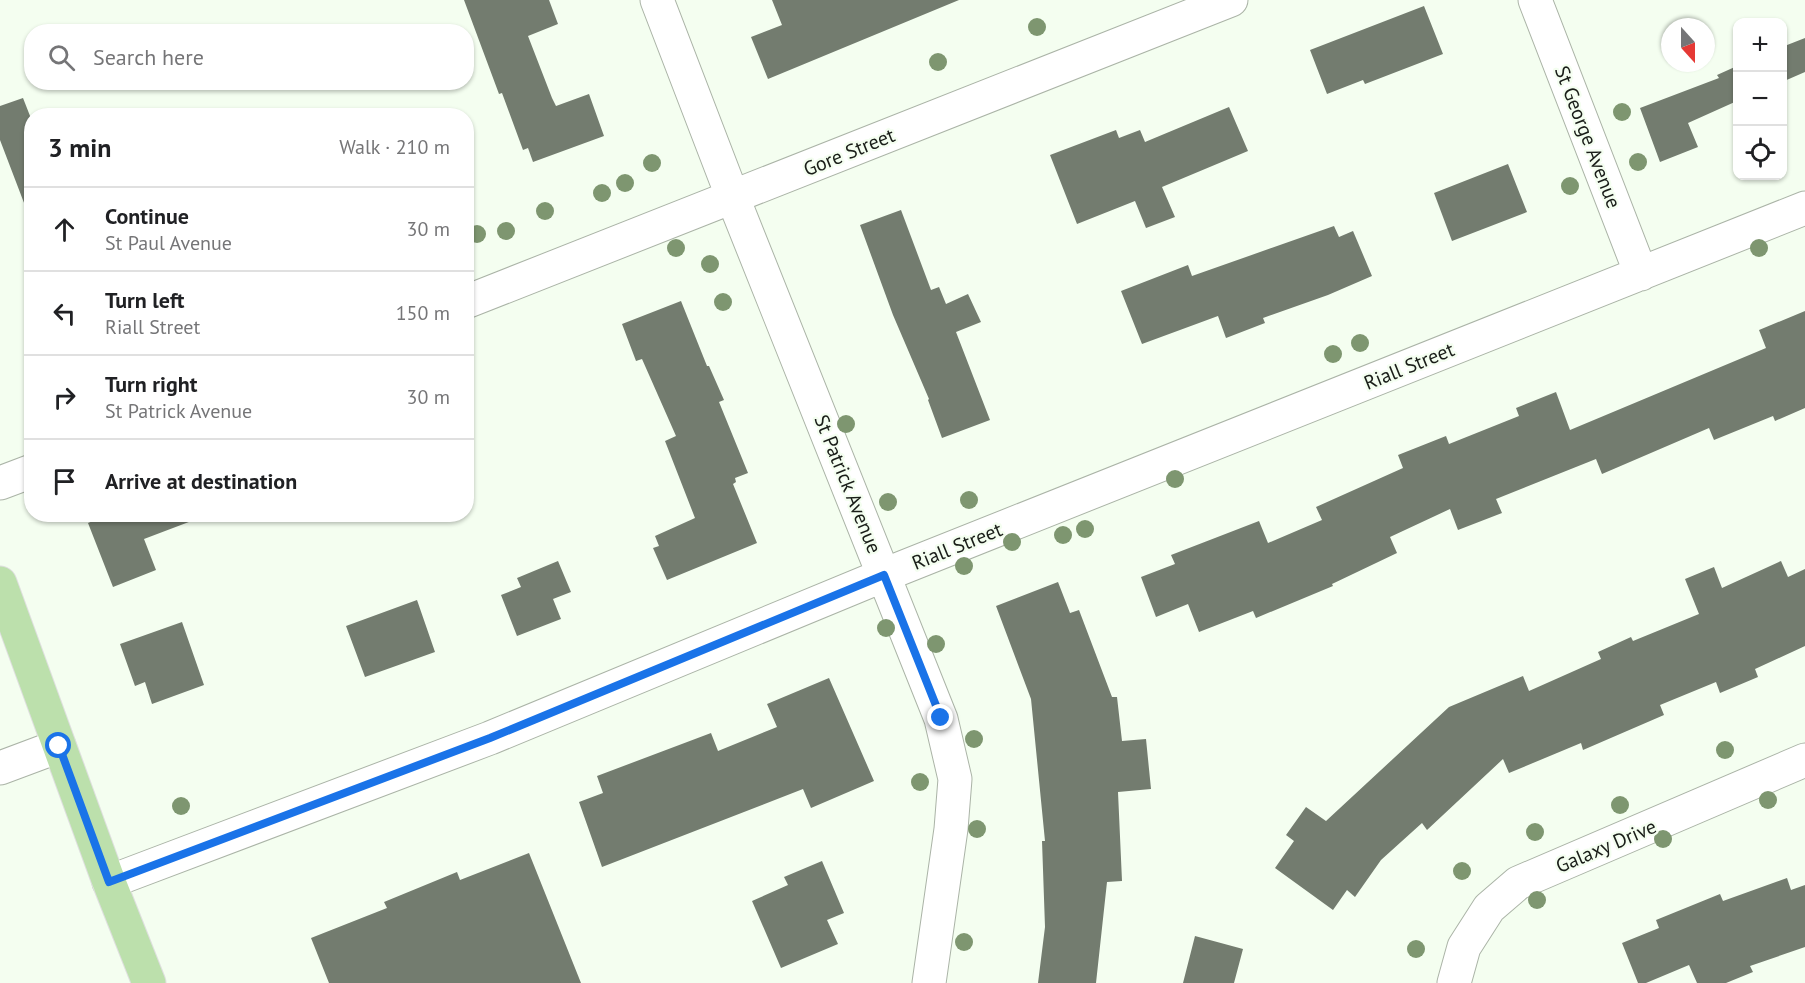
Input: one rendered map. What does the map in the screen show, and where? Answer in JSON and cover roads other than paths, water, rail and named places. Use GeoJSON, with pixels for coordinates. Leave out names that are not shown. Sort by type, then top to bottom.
{"type":"FeatureCollection","features":[{"type":"Feature","properties":{"kind":"main road"},"geometry":{"type":"LineString","coordinates":[[0,583],[109,882],[149,983]]}},
{"type":"Feature","properties":{"kind":"street","name":"St Patrick Avenue"},"geometry":{"type":"LineString","coordinates":[[657,0],[733,198],[941,718],[955,779],[951,829],[929,983]]}},
{"type":"Feature","properties":{"kind":"street","name":"Gore Street"},"geometry":{"type":"LineString","coordinates":[[474,299],[1232,0]]}},
{"type":"Feature","properties":{"kind":"street","name":"St George Avenue"},"geometry":{"type":"LineString","coordinates":[[1535,0],[1641,274]]}},
{"type":"Feature","properties":{"kind":"street","name":"Riall Street"},"geometry":{"type":"LineString","coordinates":[[109,882],[490,738],[884,575],[1805,208]]}},
{"type":"Feature","properties":{"kind":"street"},"geometry":{"type":"LineString","coordinates":[[0,483],[24,474]]}},
{"type":"Feature","properties":{"kind":"street"},"geometry":{"type":"LineString","coordinates":[[0,768],[59,746]]}},
{"type":"Feature","properties":{"kind":"street","name":"Galaxy Drive"},"geometry":{"type":"LineString","coordinates":[[1454,983],[1464,947],[1489,908],[1518,883],[1805,760]]}}]}
